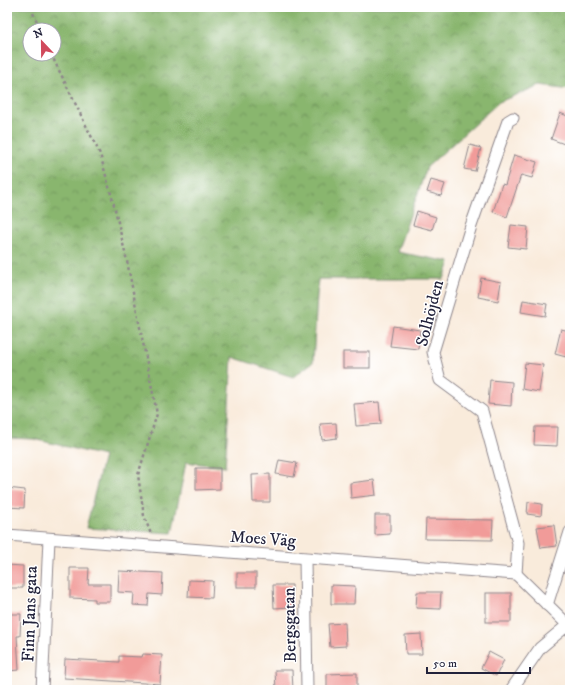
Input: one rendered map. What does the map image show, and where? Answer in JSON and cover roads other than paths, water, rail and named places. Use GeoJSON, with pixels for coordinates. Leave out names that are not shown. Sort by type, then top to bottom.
{"type":"FeatureCollection","features":[{"type":"Feature","properties":{"kind":"street","name":"Solhöjden"},"geometry":{"type":"LineString","coordinates":[[513,118],[508,121],[471,226],[433,352],[440,380],[482,411],[518,543],[516,574]]}},
{"type":"Feature","properties":{"kind":"street"},"geometry":{"type":"LineString","coordinates":[[547,605],[570,532]]}},
{"type":"Feature","properties":{"kind":"street","name":"Moes Väg"},"geometry":{"type":"LineString","coordinates":[[7,535],[516,574]]}},
{"type":"Feature","properties":{"kind":"street","name":"Finn Jans gata"},"geometry":{"type":"LineString","coordinates":[[42,690],[49,539]]}},
{"type":"Feature","properties":{"kind":"street","name":"Bergsgatan"},"geometry":{"type":"LineString","coordinates":[[305,559],[307,690]]}},
{"type":"Feature","properties":{"kind":"street"},"geometry":{"type":"LineString","coordinates":[[511,690],[540,648],[569,624],[547,605],[516,574]]}}]}
